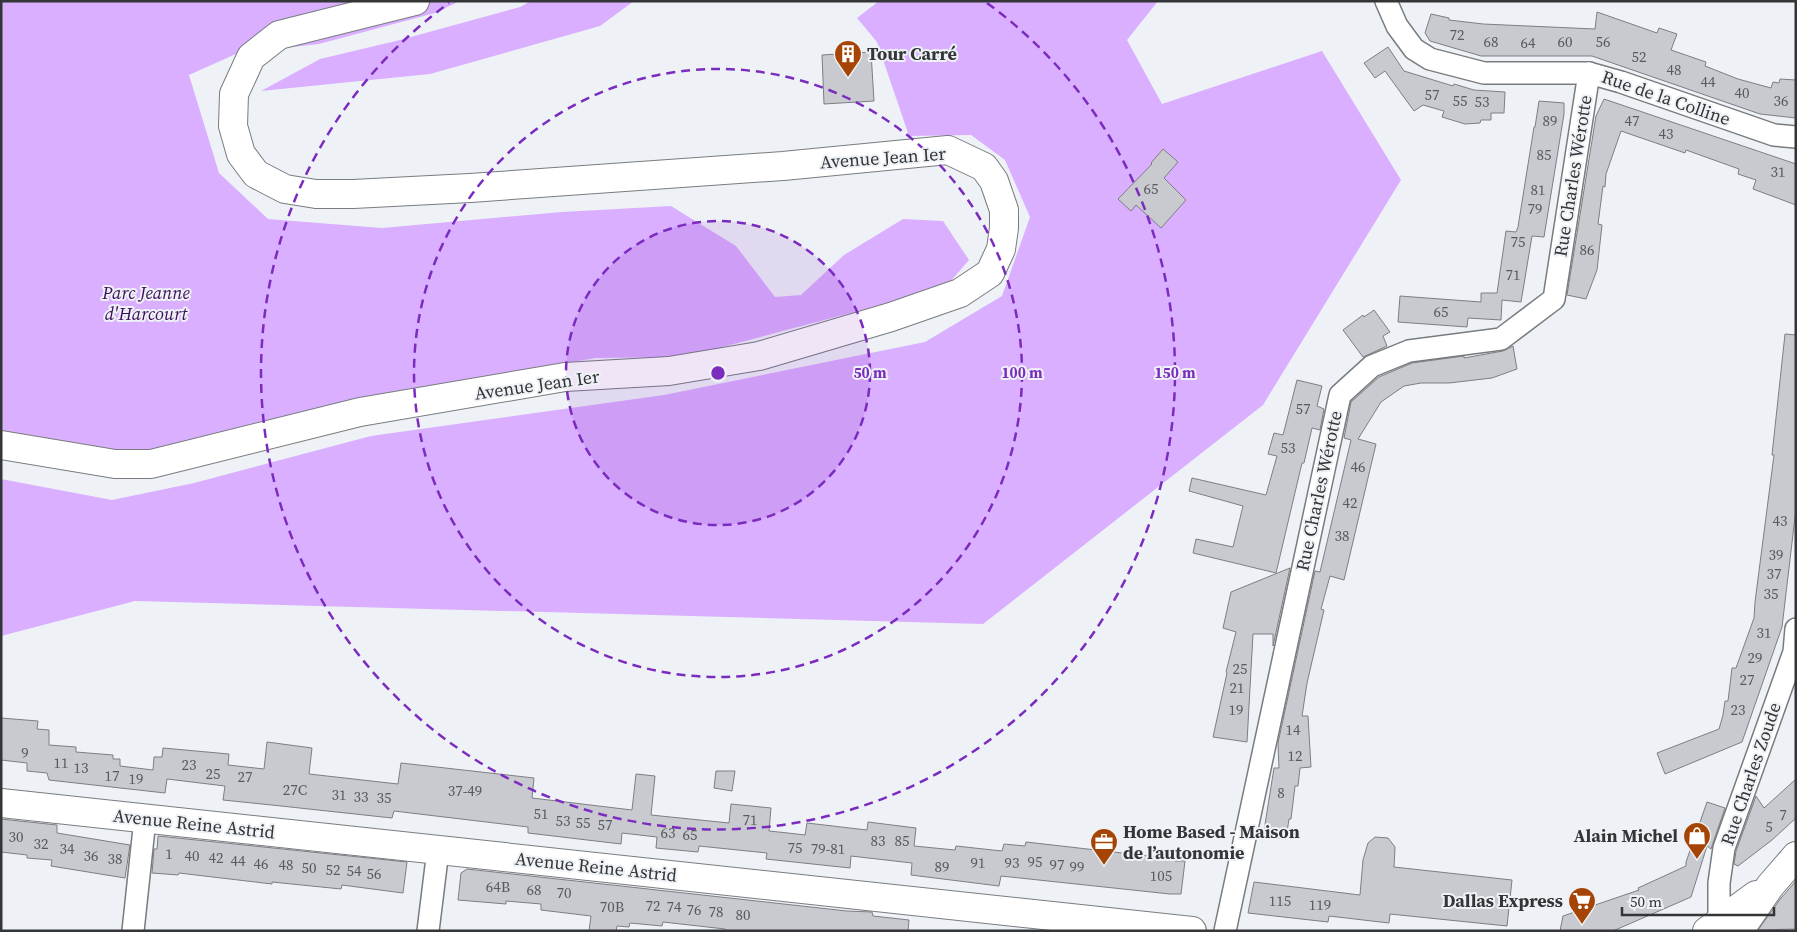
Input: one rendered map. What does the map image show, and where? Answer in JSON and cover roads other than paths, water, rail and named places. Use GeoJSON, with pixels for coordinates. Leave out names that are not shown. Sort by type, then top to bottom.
{"type":"FeatureCollection","features":[{"type":"Feature","properties":{"kind":"main road","name":"Avenue Jean Ier"},"geometry":{"type":"LineString","coordinates":[[1,445],[115,464],[151,464],[360,412],[564,377],[669,371],[759,356],[891,317],[960,293],[990,274],[1001,249],[1004,210],[994,181],[984,167],[948,150],[783,166],[470,188],[353,194],[316,194],[285,189],[256,174],[241,154],[233,126],[234,94],[250,57],[279,35],[415,1]]}},
{"type":"Feature","properties":{"kind":"main road","name":"Avenue Reine Astrid"},"geometry":{"type":"LineString","coordinates":[[1,804],[1192,931]]}},
{"type":"Feature","properties":{"kind":"main road"},"geometry":{"type":"LineString","coordinates":[[1722,927],[1770,886],[1796,856]]}},
{"type":"Feature","properties":{"kind":"street","name":"Rue de la Colline"},"geometry":{"type":"LineString","coordinates":[[1386,1],[1397,26],[1414,49],[1430,59],[1484,73],[1589,73],[1621,82],[1774,135],[1796,137]]}},
{"type":"Feature","properties":{"kind":"street","name":"Rue Charles Wérotte"},"geometry":{"type":"LineString","coordinates":[[1225,931],[1340,395],[1372,366],[1409,351],[1502,339],[1554,299],[1589,73]]}},
{"type":"Feature","properties":{"kind":"street","name":"Rue Charles Zoude"},"geometry":{"type":"LineString","coordinates":[[1722,927],[1720,883],[1724,848],[1794,652],[1796,629]]}},
{"type":"Feature","properties":{"kind":"street"},"geometry":{"type":"LineString","coordinates":[[134,931],[145,819]]}},
{"type":"Feature","properties":{"kind":"street"},"geometry":{"type":"LineString","coordinates":[[428,931],[438,850]]}},
{"type":"Feature","properties":{"kind":"place","name":"Tour Carré"},"geometry":{"type":"Point","coordinates":[848,78]}},
{"type":"Feature","properties":{"kind":"place","name":"Alain Michel"},"geometry":{"type":"Point","coordinates":[1697,860]}},
{"type":"Feature","properties":{"kind":"place","name":"Home Based - Maison de l’autonomie"},"geometry":{"type":"Point","coordinates":[1104,866]}},
{"type":"Feature","properties":{"kind":"place","name":"Dallas Express"},"geometry":{"type":"Point","coordinates":[1582,925]}},
{"type":"Feature","properties":{"kind":"park label","name":"Parc Jeanne d'Harcourt"},"geometry":{"type":"Point","coordinates":[146,303]}}]}
